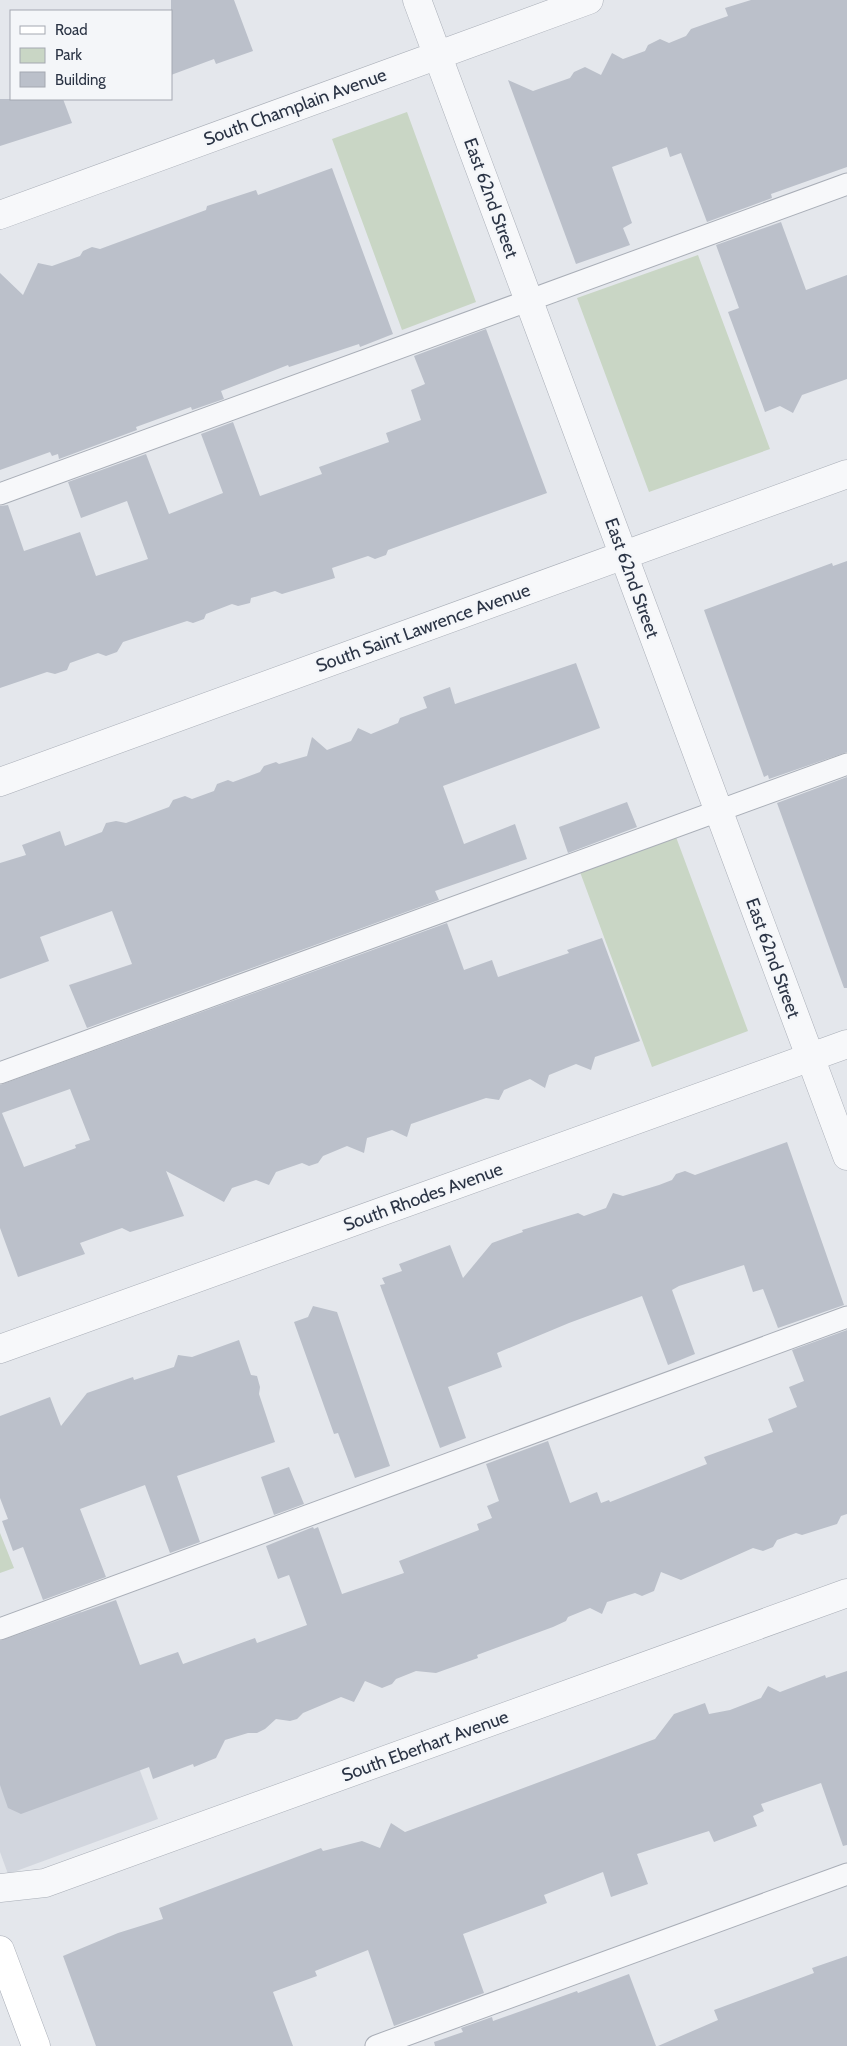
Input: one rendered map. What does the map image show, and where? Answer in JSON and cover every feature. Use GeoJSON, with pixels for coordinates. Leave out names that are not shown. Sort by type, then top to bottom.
{"type":"FeatureCollection","features":[{"type":"Feature","properties":{"kind":"street","name":"East 62nd Street"},"geometry":{"type":"LineString","coordinates":[[417,0],[847,1156]]}},
{"type":"Feature","properties":{"kind":"street","name":"South Champlain Avenue"},"geometry":{"type":"LineString","coordinates":[[0,215],[589,0]]}},
{"type":"Feature","properties":{"kind":"street","name":"South Saint Lawrence Avenue"},"geometry":{"type":"LineString","coordinates":[[0,782],[847,474]]}},
{"type":"Feature","properties":{"kind":"street","name":"South Rhodes Avenue"},"geometry":{"type":"LineString","coordinates":[[0,1349],[847,1044]]}},
{"type":"Feature","properties":{"kind":"street","name":"South Eberhart Avenue"},"geometry":{"type":"LineString","coordinates":[[0,1888],[45,1883],[847,1593]]}},
{"type":"Feature","properties":{"kind":"street"},"geometry":{"type":"LineString","coordinates":[[0,1950],[36,2046]]}},
{"type":"Feature","properties":{"kind":"lane"},"geometry":{"type":"LineString","coordinates":[[0,494],[847,184]]}},
{"type":"Feature","properties":{"kind":"lane"},"geometry":{"type":"LineString","coordinates":[[0,1073],[847,764]]}},
{"type":"Feature","properties":{"kind":"lane"},"geometry":{"type":"LineString","coordinates":[[0,1630],[847,1317]]}},
{"type":"Feature","properties":{"kind":"lane"},"geometry":{"type":"LineString","coordinates":[[376,2046],[847,1874]]}},
{"type":"Feature","properties":{"kind":"shaded area"},"geometry":{"type":"Polygon","coordinates":[[[77,1601],[158,1819],[8,1874],[0,1852],[0,1629],[77,1601]]]}},
{"type":"Feature","properties":{"kind":"green space"},"geometry":{"type":"Polygon","coordinates":[[[407,112],[476,302],[402,330],[332,139],[407,112]]]}},
{"type":"Feature","properties":{"kind":"green space"},"geometry":{"type":"Polygon","coordinates":[[[698,255],[770,449],[649,492],[577,298],[698,255]]]}},
{"type":"Feature","properties":{"kind":"green space"},"geometry":{"type":"Polygon","coordinates":[[[676,837],[748,1031],[652,1067],[580,872],[676,837]]]}},
{"type":"Feature","properties":{"kind":"green space"},"geometry":{"type":"Polygon","coordinates":[[[0,1533],[14,1568],[0,1573],[0,1533]]]}},
{"type":"Feature","properties":{"kind":"building"},"geometry":{"type":"Polygon","coordinates":[[[171,0],[234,0],[253,51],[216,64],[214,59],[172,75],[171,0]]]}},
{"type":"Feature","properties":{"kind":"building"},"geometry":{"type":"Polygon","coordinates":[[[751,0],[847,0],[847,167],[771,194],[772,198],[707,222],[681,153],[670,157],[667,147],[612,167],[632,223],[623,228],[630,245],[576,264],[508,80],[533,91],[570,78],[574,72],[585,67],[601,75],[612,53],[623,59],[645,51],[648,45],[660,39],[669,43],[686,36],[691,29],[728,16],[725,8],[751,0]]]}},
{"type":"Feature","properties":{"kind":"building"},"geometry":{"type":"Polygon","coordinates":[[[0,99],[63,100],[72,123],[0,146],[0,99]]]}},
{"type":"Feature","properties":{"kind":"building"},"geometry":{"type":"Polygon","coordinates":[[[332,168],[393,334],[360,347],[359,344],[289,367],[288,365],[221,391],[224,399],[192,410],[191,407],[136,427],[137,430],[59,459],[58,454],[52,456],[50,452],[0,470],[0,273],[23,295],[38,263],[52,266],[80,256],[83,251],[92,247],[100,249],[206,210],[207,206],[256,190],[258,195],[332,168]]]}},
{"type":"Feature","properties":{"kind":"building"},"geometry":{"type":"Polygon","coordinates":[[[781,222],[806,290],[847,275],[847,379],[802,395],[793,413],[780,406],[765,412],[728,312],[739,308],[716,245],[781,222]]]}},
{"type":"Feature","properties":{"kind":"building"},"geometry":{"type":"Polygon","coordinates":[[[486,329],[547,493],[388,550],[386,555],[375,559],[368,556],[332,568],[335,578],[282,594],[275,591],[251,598],[250,603],[238,606],[232,604],[206,614],[204,619],[193,623],[187,621],[123,642],[117,652],[106,656],[98,653],[70,663],[67,670],[55,674],[47,672],[0,688],[0,506],[8,505],[24,551],[80,532],[96,576],[148,559],[127,501],[81,518],[68,482],[146,454],[169,514],[223,493],[201,434],[233,422],[260,496],[322,474],[319,467],[389,442],[386,433],[421,420],[411,390],[425,384],[414,356],[486,329]]]}},
{"type":"Feature","properties":{"kind":"building"},"geometry":{"type":"Polygon","coordinates":[[[847,561],[847,752],[769,779],[768,775],[764,777],[704,610],[832,563],[833,566],[847,561]]]}},
{"type":"Feature","properties":{"kind":"building"},"geometry":{"type":"Polygon","coordinates":[[[576,663],[600,728],[443,786],[464,844],[515,824],[527,859],[435,891],[439,900],[87,1028],[69,985],[132,964],[112,911],[40,937],[49,961],[0,979],[0,863],[26,855],[22,845],[60,831],[65,846],[102,832],[106,823],[116,821],[126,823],[169,807],[173,800],[185,796],[192,799],[214,791],[217,784],[228,780],[233,782],[260,772],[264,766],[307,756],[312,737],[327,750],[351,741],[358,728],[371,734],[398,723],[400,718],[427,708],[423,697],[450,687],[455,704],[576,663]]]}},
{"type":"Feature","properties":{"kind":"building"},"geometry":{"type":"Polygon","coordinates":[[[847,777],[847,988],[844,988],[777,803],[847,777]]]}},
{"type":"Feature","properties":{"kind":"building"},"geometry":{"type":"Polygon","coordinates":[[[627,802],[637,827],[568,853],[559,827],[627,802]]]}},
{"type":"Feature","properties":{"kind":"building"},"geometry":{"type":"Polygon","coordinates":[[[447,923],[464,970],[492,960],[498,977],[569,953],[567,950],[602,938],[640,1041],[595,1057],[591,1070],[576,1064],[549,1075],[545,1088],[530,1079],[504,1090],[499,1100],[486,1098],[411,1124],[407,1137],[392,1130],[367,1138],[364,1153],[347,1146],[323,1156],[318,1163],[309,1166],[302,1163],[276,1172],[269,1185],[256,1180],[232,1188],[224,1202],[166,1171],[184,1216],[130,1232],[122,1228],[80,1243],[85,1254],[18,1277],[0,1228],[0,1085],[447,923]],[[70,1089],[2,1113],[24,1167],[76,1148],[75,1145],[90,1140],[70,1089]]]}},
{"type":"Feature","properties":{"kind":"building"},"geometry":{"type":"Polygon","coordinates":[[[787,1142],[844,1305],[778,1328],[763,1289],[753,1292],[744,1265],[679,1286],[672,1290],[695,1354],[668,1365],[642,1296],[569,1323],[497,1353],[502,1367],[448,1387],[466,1438],[440,1448],[380,1285],[385,1284],[382,1278],[402,1271],[399,1264],[450,1245],[463,1278],[492,1243],[523,1232],[522,1230],[578,1213],[584,1216],[606,1208],[613,1193],[623,1196],[659,1185],[672,1180],[676,1174],[685,1171],[695,1175],[787,1142]]]}},
{"type":"Feature","properties":{"kind":"building"},"geometry":{"type":"Polygon","coordinates":[[[313,1306],[337,1312],[390,1466],[355,1478],[338,1433],[334,1434],[294,1322],[308,1317],[313,1306]]]}},
{"type":"Feature","properties":{"kind":"building"},"geometry":{"type":"Polygon","coordinates":[[[847,1330],[847,1514],[841,1516],[837,1524],[802,1535],[796,1533],[777,1540],[773,1547],[763,1551],[753,1548],[681,1580],[661,1572],[654,1591],[642,1596],[635,1593],[607,1602],[602,1614],[590,1608],[568,1617],[566,1621],[553,1627],[477,1655],[478,1658],[436,1673],[416,1671],[396,1679],[392,1684],[382,1688],[365,1681],[354,1702],[341,1697],[303,1713],[297,1719],[290,1721],[276,1719],[265,1729],[257,1733],[248,1733],[225,1740],[216,1758],[194,1767],[193,1764],[153,1779],[149,1767],[21,1814],[8,1808],[0,1785],[0,1641],[116,1600],[140,1665],[178,1652],[183,1664],[255,1638],[257,1643],[307,1625],[289,1575],[278,1579],[266,1546],[313,1527],[314,1529],[318,1527],[342,1594],[404,1573],[399,1561],[479,1530],[477,1524],[492,1518],[487,1506],[499,1501],[486,1464],[548,1441],[570,1503],[597,1492],[601,1503],[609,1500],[610,1502],[707,1464],[704,1457],[773,1432],[768,1419],[797,1407],[789,1387],[804,1381],[792,1350],[847,1330]]]}},
{"type":"Feature","properties":{"kind":"building"},"geometry":{"type":"Polygon","coordinates":[[[239,1340],[251,1375],[257,1376],[260,1387],[259,1394],[275,1442],[177,1476],[200,1542],[170,1553],[145,1485],[80,1509],[106,1577],[43,1600],[23,1547],[13,1551],[2,1521],[8,1519],[0,1498],[0,1416],[50,1397],[61,1426],[87,1393],[133,1377],[134,1380],[174,1367],[178,1355],[192,1357],[239,1340]]]}},
{"type":"Feature","properties":{"kind":"building"},"geometry":{"type":"Polygon","coordinates":[[[289,1467],[304,1504],[274,1515],[261,1477],[289,1467]]]}},
{"type":"Feature","properties":{"kind":"building"},"geometry":{"type":"Polygon","coordinates":[[[847,1671],[847,1845],[843,1846],[821,1783],[761,1804],[764,1811],[753,1816],[757,1826],[714,1842],[709,1831],[637,1854],[648,1884],[611,1897],[603,1872],[544,1895],[547,1903],[463,1934],[484,1993],[394,2026],[368,1950],[315,1971],[317,1976],[273,1992],[293,2046],[96,2046],[63,1956],[118,1933],[163,1919],[159,1908],[321,1848],[323,1851],[362,1841],[380,1848],[391,1823],[405,1832],[655,1739],[674,1714],[705,1703],[709,1714],[730,1710],[761,1698],[768,1686],[780,1692],[825,1675],[826,1678],[847,1671]]]}},
{"type":"Feature","properties":{"kind":"building"},"geometry":{"type":"Polygon","coordinates":[[[847,1956],[847,2046],[658,2046],[718,2020],[714,2010],[814,1973],[812,1968],[847,1956]]]}},
{"type":"Feature","properties":{"kind":"building"},"geometry":{"type":"Polygon","coordinates":[[[629,1974],[656,2046],[435,2046],[434,2042],[463,2032],[461,2028],[492,2017],[493,2021],[629,1974]]]}}]}
